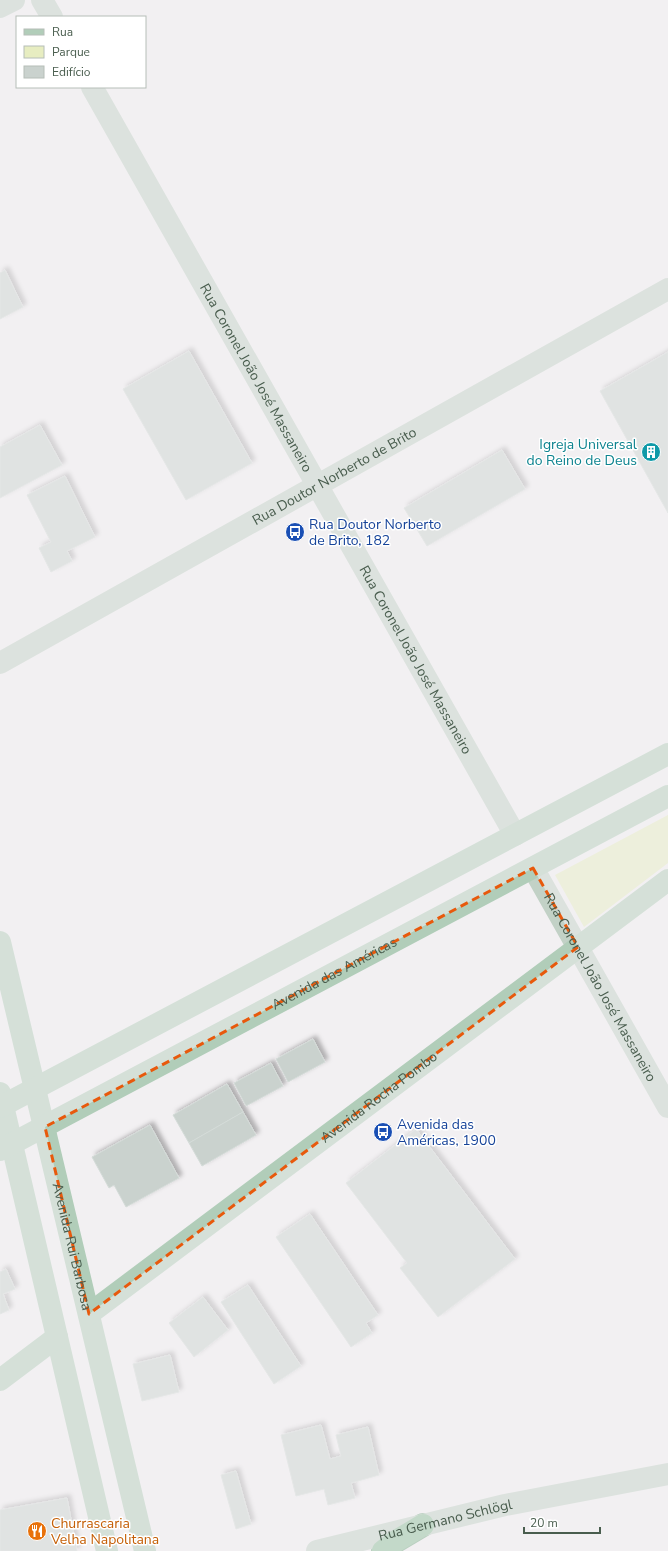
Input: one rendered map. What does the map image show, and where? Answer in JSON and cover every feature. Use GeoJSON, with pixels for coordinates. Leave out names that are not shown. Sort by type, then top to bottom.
{"type":"FeatureCollection","features":[{"type":"Feature","properties":{"kind":"highway"},"geometry":{"type":"LineString","coordinates":[[383,1551],[423,1524]]}},
{"type":"Feature","properties":{"kind":"main road"},"geometry":{"type":"LineString","coordinates":[[106,1551],[57,1337],[6,1147],[1,1102],[35,1089],[668,754]]}},
{"type":"Feature","properties":{"kind":"main road","name":"Avenida das Américas"},"geometry":{"type":"LineString","coordinates":[[6,1147],[668,796]]}},
{"type":"Feature","properties":{"kind":"main road","name":"Avenida Rocha Pombo"},"geometry":{"type":"LineString","coordinates":[[89,1314],[668,880]]}},
{"type":"Feature","properties":{"kind":"main road","name":"Avenida Rui Barbosa"},"geometry":{"type":"LineString","coordinates":[[0,942],[145,1551]]}},
{"type":"Feature","properties":{"kind":"main road"},"geometry":{"type":"LineString","coordinates":[[0,1380],[57,1337]]}},
{"type":"Feature","properties":{"kind":"street"},"geometry":{"type":"LineString","coordinates":[[0,7],[14,0]]}},
{"type":"Feature","properties":{"kind":"street"},"geometry":{"type":"LineString","coordinates":[[42,0],[51,16]]}},
{"type":"Feature","properties":{"kind":"street","name":"Rua Coronel João José Massaneiro"},"geometry":{"type":"LineString","coordinates":[[93,88],[514,835]]}},
{"type":"Feature","properties":{"kind":"street","name":"Rua Doutor Norberto de Brito"},"geometry":{"type":"LineString","coordinates":[[0,663],[668,289]]}},
{"type":"Feature","properties":{"kind":"street","name":"Rua Coronel João José Massaneiro"},"geometry":{"type":"LineString","coordinates":[[533,868],[668,1107]]}},
{"type":"Feature","properties":{"kind":"street","name":"Rua Germano Schlögl"},"geometry":{"type":"LineString","coordinates":[[317,1551],[423,1524],[512,1504],[668,1474]]}},
{"type":"Feature","properties":{"kind":"highlighted area"},"geometry":{"type":"Polygon","coordinates":[[[533,868],[578,947],[89,1314],[45,1127],[533,868]]]}},
{"type":"Feature","properties":{"kind":"green space"},"geometry":{"type":"Polygon","coordinates":[[[668,815],[668,863],[584,927],[555,875],[668,815]]]}},
{"type":"Feature","properties":{"kind":"building"},"geometry":{"type":"Polygon","coordinates":[[[5,270],[23,307],[0,319],[0,273],[5,270]]]}},
{"type":"Feature","properties":{"kind":"building"},"geometry":{"type":"Polygon","coordinates":[[[189,351],[252,463],[186,500],[123,389],[189,351]]]}},
{"type":"Feature","properties":{"kind":"building","name":"Igreja Universal do Reino de Deus"},"geometry":{"type":"Polygon","coordinates":[[[668,352],[668,513],[600,391],[668,352]]]}},
{"type":"Feature","properties":{"kind":"building"},"geometry":{"type":"Polygon","coordinates":[[[40,425],[62,465],[0,498],[0,447],[40,425]]]}},
{"type":"Feature","properties":{"kind":"building"},"geometry":{"type":"Polygon","coordinates":[[[502,450],[525,489],[427,546],[404,508],[502,450]]]}},
{"type":"Feature","properties":{"kind":"building"},"geometry":{"type":"Polygon","coordinates":[[[65,476],[95,537],[67,551],[72,561],[51,572],[39,548],[51,542],[27,495],[65,476]]]}},
{"type":"Feature","properties":{"kind":"building"},"geometry":{"type":"Polygon","coordinates":[[[313,1039],[325,1062],[288,1082],[276,1059],[313,1039]]]}},
{"type":"Feature","properties":{"kind":"building"},"geometry":{"type":"Polygon","coordinates":[[[271,1063],[283,1086],[246,1106],[234,1083],[271,1063]]]}},
{"type":"Feature","properties":{"kind":"building"},"geometry":{"type":"Polygon","coordinates":[[[227,1084],[243,1112],[189,1143],[173,1115],[227,1084]]]}},
{"type":"Feature","properties":{"kind":"building"},"geometry":{"type":"Polygon","coordinates":[[[243,1112],[256,1135],[202,1166],[189,1143],[243,1112]]]}},
{"type":"Feature","properties":{"kind":"building"},"geometry":{"type":"Polygon","coordinates":[[[150,1125],[179,1178],[126,1207],[114,1185],[109,1188],[92,1157],[150,1125]]]}},
{"type":"Feature","properties":{"kind":"building"},"geometry":{"type":"Polygon","coordinates":[[[416,1129],[515,1259],[438,1317],[400,1268],[407,1263],[346,1183],[416,1129]]]}},
{"type":"Feature","properties":{"kind":"building"},"geometry":{"type":"Polygon","coordinates":[[[310,1214],[378,1315],[366,1323],[372,1333],[351,1347],[276,1237],[310,1214]]]}},
{"type":"Feature","properties":{"kind":"building"},"geometry":{"type":"Polygon","coordinates":[[[6,1269],[15,1289],[3,1294],[9,1310],[0,1314],[0,1272],[6,1269]]]}},
{"type":"Feature","properties":{"kind":"building"},"geometry":{"type":"Polygon","coordinates":[[[248,1285],[301,1366],[274,1384],[221,1302],[248,1285]]]}},
{"type":"Feature","properties":{"kind":"building"},"geometry":{"type":"Polygon","coordinates":[[[203,1297],[228,1330],[194,1357],[169,1323],[203,1297]]]}},
{"type":"Feature","properties":{"kind":"building"},"geometry":{"type":"Polygon","coordinates":[[[170,1355],[179,1392],[142,1401],[133,1364],[170,1355]]]}},
{"type":"Feature","properties":{"kind":"building"},"geometry":{"type":"Polygon","coordinates":[[[321,1425],[330,1459],[341,1456],[336,1435],[368,1427],[379,1475],[351,1483],[355,1498],[328,1505],[324,1489],[296,1496],[281,1435],[321,1425]]]}},
{"type":"Feature","properties":{"kind":"building"},"geometry":{"type":"Polygon","coordinates":[[[236,1471],[251,1524],[236,1529],[221,1475],[236,1471]]]}},
{"type":"Feature","properties":{"kind":"building","name":"Churrascaria Velha Napolitana"},"geometry":{"type":"Polygon","coordinates":[[[67,1498],[77,1551],[0,1551],[0,1510],[67,1498]]]}},
{"type":"Feature","properties":{"kind":"place","name":"Igreja Universal do Reino de Deus"},"geometry":{"type":"Point","coordinates":[651,452]}},
{"type":"Feature","properties":{"kind":"place","name":"Rua Doutor Norberto de Brito, 182"},"geometry":{"type":"Point","coordinates":[295,532]}},
{"type":"Feature","properties":{"kind":"place","name":"Avenida das Américas, 1900"},"geometry":{"type":"Point","coordinates":[383,1132]}},
{"type":"Feature","properties":{"kind":"place","name":"Churrascaria Velha Napolitana"},"geometry":{"type":"Point","coordinates":[37,1531]}}]}
